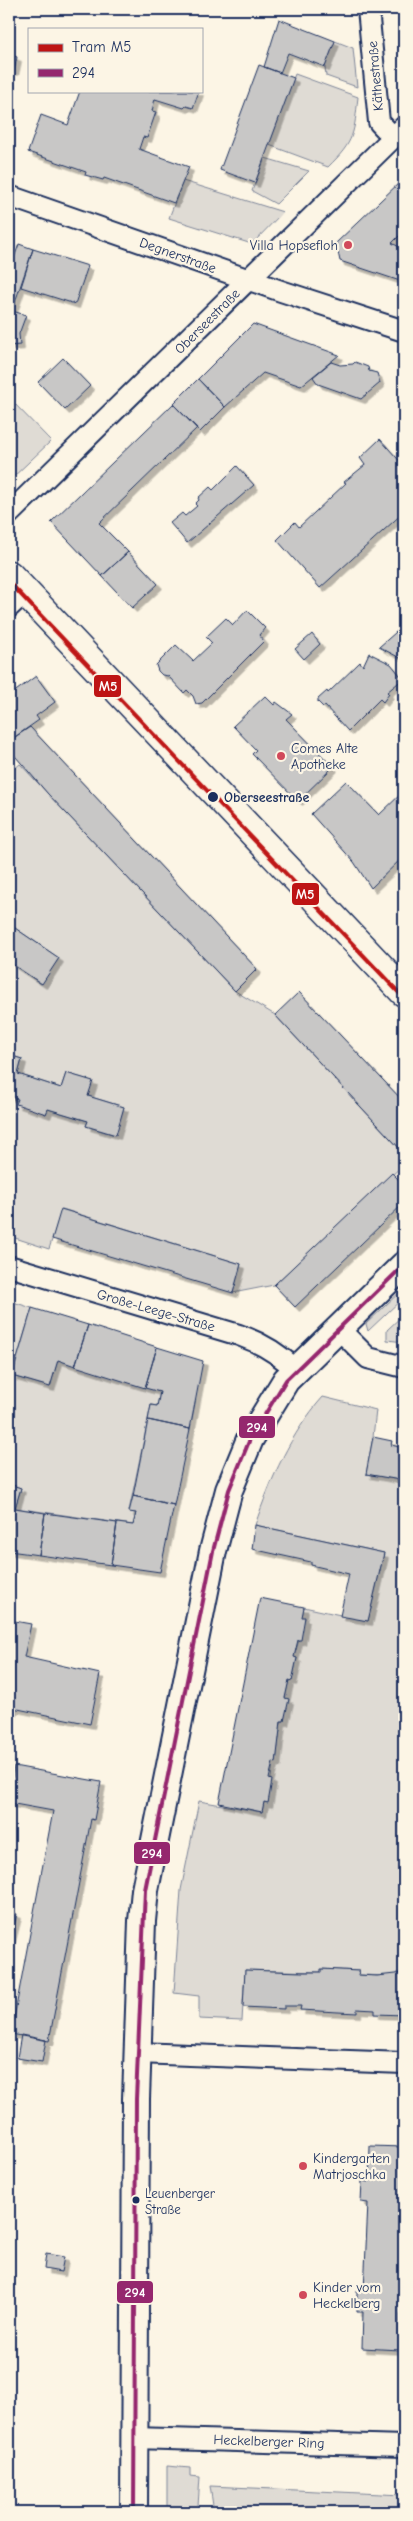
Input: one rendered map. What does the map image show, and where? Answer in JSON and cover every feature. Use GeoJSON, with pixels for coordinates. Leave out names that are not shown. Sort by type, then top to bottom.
{"type":"FeatureCollection","features":[{"type":"Feature","properties":{"kind":"main road"},"geometry":{"type":"LineString","coordinates":[[14,591],[404,992]]}},
{"type":"Feature","properties":{"kind":"street","name":"Käthestraße"},"geometry":{"type":"LineString","coordinates":[[368,9],[379,122],[399,132]]}},
{"type":"Feature","properties":{"kind":"street","name":"Oberseestraße"},"geometry":{"type":"LineString","coordinates":[[9,514],[399,132]]}},
{"type":"Feature","properties":{"kind":"street","name":"Degnerstraße"},"geometry":{"type":"LineString","coordinates":[[9,196],[249,280],[404,331]]}},
{"type":"Feature","properties":{"kind":"street"},"geometry":{"type":"LineString","coordinates":[[134,2512],[137,2053],[142,1921],[146,1890],[213,1551],[229,1490],[250,1438],[275,1396],[295,1369],[404,1265]]}},
{"type":"Feature","properties":{"kind":"street","name":"Große-Leege-Straße"},"geometry":{"type":"LineString","coordinates":[[9,1266],[240,1334],[263,1343],[295,1369]]}},
{"type":"Feature","properties":{"kind":"street"},"geometry":{"type":"LineString","coordinates":[[338,1328],[368,1358],[404,1367]]}},
{"type":"Feature","properties":{"kind":"street"},"geometry":{"type":"LineString","coordinates":[[137,2053],[404,2063]]}},
{"type":"Feature","properties":{"kind":"street","name":"Heckelberger Ring"},"geometry":{"type":"LineString","coordinates":[[134,2438],[404,2446]]}},
{"type":"Feature","properties":{"kind":"shaded area"},"geometry":{"type":"Polygon","coordinates":[[[335,41],[353,48],[357,87],[326,76],[325,67],[335,41]]]}},
{"type":"Feature","properties":{"kind":"shaded area"},"geometry":{"type":"Polygon","coordinates":[[[295,74],[358,97],[352,136],[344,150],[328,167],[269,145],[295,74]]]}},
{"type":"Feature","properties":{"kind":"shaded area"},"geometry":{"type":"Polygon","coordinates":[[[265,158],[309,171],[276,204],[252,191],[265,158]]]}},
{"type":"Feature","properties":{"kind":"shaded area"},"geometry":{"type":"Polygon","coordinates":[[[183,181],[283,212],[252,244],[169,218],[183,181]]]}},
{"type":"Feature","properties":{"kind":"shaded area"},"geometry":{"type":"Polygon","coordinates":[[[9,398],[51,441],[9,481],[9,398]]]}},
{"type":"Feature","properties":{"kind":"shaded area"},"geometry":{"type":"Polygon","coordinates":[[[20,764],[235,991],[275,1015],[404,1153],[404,1164],[274,1285],[233,1293],[241,1264],[62,1209],[49,1249],[9,1236],[9,1097],[46,1114],[48,1109],[88,1121],[86,1126],[115,1135],[124,1107],[88,1096],[92,1081],[66,1073],[61,1088],[18,1074],[22,1059],[9,1055],[9,962],[41,984],[59,958],[9,924],[9,773],[20,764]]]}},
{"type":"Feature","properties":{"kind":"shaded area"},"geometry":{"type":"Polygon","coordinates":[[[404,1288],[404,1297],[368,1331],[366,1324],[404,1288]]]}},
{"type":"Feature","properties":{"kind":"shaded area"},"geometry":{"type":"Polygon","coordinates":[[[13,1302],[32,1308],[12,1376],[50,1387],[58,1360],[160,1392],[157,1406],[151,1405],[129,1511],[136,1513],[133,1525],[15,1508],[21,1488],[9,1484],[9,1316],[13,1302]]]}},
{"type":"Feature","properties":{"kind":"shaded area"},"geometry":{"type":"Polygon","coordinates":[[[404,1314],[404,1342],[387,1340],[387,1330],[404,1314]]]}},
{"type":"Feature","properties":{"kind":"shaded area"},"geometry":{"type":"Polygon","coordinates":[[[323,1397],[376,1410],[366,1474],[400,1480],[399,1484],[404,1485],[404,1973],[396,1973],[395,1976],[358,1975],[358,1971],[322,1969],[321,1972],[245,1970],[242,2021],[199,2019],[199,1996],[174,1993],[181,1890],[199,1801],[262,1812],[264,1802],[268,1802],[273,1762],[276,1762],[281,1721],[284,1721],[288,1699],[285,1698],[289,1680],[292,1681],[297,1658],[294,1657],[305,1618],[302,1617],[304,1607],[368,1621],[384,1553],[255,1525],[268,1491],[291,1442],[311,1411],[323,1397]]]}},
{"type":"Feature","properties":{"kind":"shaded area"},"geometry":{"type":"Polygon","coordinates":[[[167,2466],[190,2468],[190,2476],[200,2477],[198,2506],[194,2512],[167,2512],[167,2466]]]}},
{"type":"Feature","properties":{"kind":"shaded area"},"geometry":{"type":"Polygon","coordinates":[[[210,2486],[403,2495],[402,2512],[214,2512],[210,2486]]]}},
{"type":"Feature","properties":{"kind":"building"},"geometry":{"type":"Polygon","coordinates":[[[279,19],[335,41],[325,67],[288,53],[280,73],[264,67],[279,19]]]}},
{"type":"Feature","properties":{"kind":"building"},"geometry":{"type":"Polygon","coordinates":[[[9,54],[17,57],[14,71],[9,69],[9,54]]]}},
{"type":"Feature","properties":{"kind":"building"},"geometry":{"type":"Polygon","coordinates":[[[259,65],[294,78],[255,183],[220,170],[259,65]]]}},
{"type":"Feature","properties":{"kind":"building"},"geometry":{"type":"Polygon","coordinates":[[[80,92],[199,92],[193,108],[186,106],[184,108],[155,99],[152,111],[156,112],[147,138],[143,137],[139,149],[189,167],[174,203],[104,178],[103,180],[85,175],[86,172],[28,152],[41,115],[68,125],[80,92]]]}},
{"type":"Feature","properties":{"kind":"building"},"geometry":{"type":"Polygon","coordinates":[[[401,181],[404,185],[404,231],[392,243],[403,249],[404,244],[403,282],[340,261],[336,243],[401,181]]]}},
{"type":"Feature","properties":{"kind":"building"},"geometry":{"type":"Polygon","coordinates":[[[19,244],[33,249],[9,320],[9,272],[19,244]]]}},
{"type":"Feature","properties":{"kind":"building"},"geometry":{"type":"Polygon","coordinates":[[[33,249],[88,266],[75,304],[21,287],[33,249]]]}},
{"type":"Feature","properties":{"kind":"building"},"geometry":{"type":"Polygon","coordinates":[[[12,311],[26,315],[19,334],[20,345],[9,346],[9,320],[12,311]]]}},
{"type":"Feature","properties":{"kind":"building"},"geometry":{"type":"Polygon","coordinates":[[[253,324],[339,355],[301,386],[263,373],[225,407],[198,379],[253,324]]]}},
{"type":"Feature","properties":{"kind":"building"},"geometry":{"type":"Polygon","coordinates":[[[63,358],[90,386],[65,410],[38,382],[63,358]]]}},
{"type":"Feature","properties":{"kind":"building"},"geometry":{"type":"Polygon","coordinates":[[[331,362],[340,365],[353,364],[355,362],[368,367],[369,371],[377,373],[380,383],[361,399],[318,384],[313,377],[331,362]]]}},
{"type":"Feature","properties":{"kind":"building"},"geometry":{"type":"Polygon","coordinates":[[[198,379],[225,407],[200,432],[173,404],[198,379]]]}},
{"type":"Feature","properties":{"kind":"building"},"geometry":{"type":"Polygon","coordinates":[[[173,404],[197,428],[99,523],[128,552],[102,576],[51,522],[173,404]]]}},
{"type":"Feature","properties":{"kind":"building"},"geometry":{"type":"Polygon","coordinates":[[[380,439],[404,466],[404,512],[320,588],[277,540],[295,522],[299,527],[346,483],[344,482],[365,465],[360,458],[380,439]]]}},
{"type":"Feature","properties":{"kind":"building"},"geometry":{"type":"Polygon","coordinates":[[[237,466],[254,485],[187,543],[170,523],[182,513],[185,516],[197,506],[195,504],[199,500],[198,498],[210,487],[213,490],[237,466]]]}},
{"type":"Feature","properties":{"kind":"building"},"geometry":{"type":"Polygon","coordinates":[[[128,552],[158,584],[132,608],[102,576],[128,552]]]}},
{"type":"Feature","properties":{"kind":"building"},"geometry":{"type":"Polygon","coordinates":[[[247,610],[265,628],[259,635],[264,641],[202,703],[196,704],[193,696],[187,690],[184,693],[168,676],[162,675],[158,671],[156,665],[176,645],[193,661],[212,643],[206,637],[226,618],[233,625],[247,610]]]}},
{"type":"Feature","properties":{"kind":"building"},"geometry":{"type":"Polygon","coordinates":[[[404,625],[404,660],[379,647],[404,625]]]}},
{"type":"Feature","properties":{"kind":"building"},"geometry":{"type":"Polygon","coordinates":[[[312,634],[320,644],[304,659],[295,649],[312,634]]]}},
{"type":"Feature","properties":{"kind":"building"},"geometry":{"type":"Polygon","coordinates":[[[369,653],[391,664],[403,679],[387,692],[389,694],[383,702],[380,699],[348,731],[325,706],[323,707],[318,702],[318,699],[327,691],[328,693],[360,662],[363,666],[369,653]]]}},
{"type":"Feature","properties":{"kind":"building"},"geometry":{"type":"Polygon","coordinates":[[[36,676],[55,702],[36,716],[39,720],[9,741],[9,696],[36,676]]]}},
{"type":"Feature","properties":{"kind":"building"},"geometry":{"type":"Polygon","coordinates":[[[265,696],[274,705],[276,702],[292,714],[286,719],[333,767],[298,801],[252,754],[256,750],[233,726],[265,696]]]}},
{"type":"Feature","properties":{"kind":"building"},"geometry":{"type":"Polygon","coordinates":[[[30,727],[257,969],[235,991],[48,794],[9,749],[9,741],[30,727]]]}},
{"type":"Feature","properties":{"kind":"building"},"geometry":{"type":"Polygon","coordinates":[[[346,781],[379,815],[404,791],[404,856],[371,888],[354,862],[311,814],[346,781]]]}},
{"type":"Feature","properties":{"kind":"building"},"geometry":{"type":"Polygon","coordinates":[[[9,924],[59,958],[42,984],[9,962],[9,924]]]}},
{"type":"Feature","properties":{"kind":"building"},"geometry":{"type":"Polygon","coordinates":[[[299,992],[404,1102],[404,1153],[275,1015],[299,992]]]}},
{"type":"Feature","properties":{"kind":"building"},"geometry":{"type":"Polygon","coordinates":[[[9,1055],[22,1059],[18,1074],[61,1088],[66,1073],[93,1081],[88,1096],[124,1107],[116,1135],[86,1126],[88,1121],[48,1109],[46,1114],[16,1104],[18,1099],[9,1097],[9,1055]]]}},
{"type":"Feature","properties":{"kind":"building"},"geometry":{"type":"Polygon","coordinates":[[[392,1173],[404,1185],[404,1203],[295,1307],[274,1285],[392,1173]]]}},
{"type":"Feature","properties":{"kind":"building"},"geometry":{"type":"Polygon","coordinates":[[[61,1209],[241,1264],[233,1293],[52,1239],[61,1209]]]}},
{"type":"Feature","properties":{"kind":"building"},"geometry":{"type":"Polygon","coordinates":[[[32,1308],[88,1325],[75,1366],[58,1360],[50,1387],[12,1376],[32,1308]]]}},
{"type":"Feature","properties":{"kind":"building"},"geometry":{"type":"Polygon","coordinates":[[[88,1325],[157,1347],[145,1388],[75,1366],[88,1325]]]}},
{"type":"Feature","properties":{"kind":"building"},"geometry":{"type":"Polygon","coordinates":[[[157,1347],[203,1361],[190,1429],[148,1420],[151,1405],[157,1406],[160,1392],[145,1388],[157,1347]]]}},
{"type":"Feature","properties":{"kind":"building"},"geometry":{"type":"Polygon","coordinates":[[[148,1420],[190,1429],[174,1505],[133,1496],[148,1420]]]}},
{"type":"Feature","properties":{"kind":"building"},"geometry":{"type":"Polygon","coordinates":[[[373,1437],[392,1441],[391,1445],[404,1448],[404,1485],[399,1484],[400,1480],[366,1474],[373,1437]]]}},
{"type":"Feature","properties":{"kind":"building"},"geometry":{"type":"Polygon","coordinates":[[[9,1484],[21,1488],[15,1508],[45,1513],[39,1555],[9,1551],[9,1484]]]}},
{"type":"Feature","properties":{"kind":"building"},"geometry":{"type":"Polygon","coordinates":[[[133,1496],[174,1505],[160,1572],[111,1565],[117,1523],[133,1525],[136,1513],[129,1512],[133,1496]]]}},
{"type":"Feature","properties":{"kind":"building"},"geometry":{"type":"Polygon","coordinates":[[[45,1513],[117,1523],[111,1565],[39,1555],[45,1513]]]}},
{"type":"Feature","properties":{"kind":"building"},"geometry":{"type":"Polygon","coordinates":[[[255,1525],[384,1553],[368,1621],[340,1616],[349,1574],[311,1565],[311,1562],[252,1549],[255,1525]]]}},
{"type":"Feature","properties":{"kind":"building"},"geometry":{"type":"Polygon","coordinates":[[[260,1598],[304,1607],[302,1617],[305,1617],[301,1640],[298,1640],[294,1657],[297,1658],[292,1681],[289,1680],[285,1698],[289,1699],[284,1721],[281,1721],[276,1763],[273,1762],[269,1779],[272,1780],[268,1803],[264,1802],[262,1812],[219,1803],[260,1598]]]}},
{"type":"Feature","properties":{"kind":"building"},"geometry":{"type":"Polygon","coordinates":[[[9,1620],[31,1624],[24,1657],[100,1674],[90,1724],[13,1708],[9,1730],[9,1620]]]}},
{"type":"Feature","properties":{"kind":"building"},"geometry":{"type":"Polygon","coordinates":[[[14,1766],[101,1782],[94,1820],[91,1819],[49,2041],[11,2034],[53,1811],[9,1803],[14,1766]]]}},
{"type":"Feature","properties":{"kind":"building"},"geometry":{"type":"Polygon","coordinates":[[[9,1911],[17,1914],[9,1945],[9,1911]]]}},
{"type":"Feature","properties":{"kind":"building"},"geometry":{"type":"Polygon","coordinates":[[[321,1969],[359,1971],[358,1975],[377,1976],[404,1973],[404,2015],[375,2014],[375,2010],[357,2009],[357,2013],[300,2010],[301,2006],[284,2006],[284,2009],[243,2007],[245,1970],[321,1972],[321,1969]]]}},
{"type":"Feature","properties":{"kind":"building"},"geometry":{"type":"Polygon","coordinates":[[[21,2035],[46,2040],[42,2062],[17,2058],[21,2035]]]}},
{"type":"Feature","properties":{"kind":"building"},"geometry":{"type":"Polygon","coordinates":[[[370,2146],[404,2147],[402,2276],[404,2277],[404,2313],[401,2313],[400,2350],[362,2348],[363,2312],[357,2312],[357,2291],[364,2291],[368,2203],[361,2202],[362,2181],[369,2182],[370,2146]]]}},
{"type":"Feature","properties":{"kind":"building"},"geometry":{"type":"Polygon","coordinates":[[[46,2254],[64,2257],[61,2272],[44,2269],[46,2254]]]}},
{"type":"Feature","properties":{"kind":"tram line","name":"M5"},"geometry":{"type":"LineString","coordinates":[[9,582],[404,998]]}},
{"type":"Feature","properties":{"kind":"transit line","name":"294"},"geometry":{"type":"LineString","coordinates":[[134,2512],[136,2099],[145,1890],[213,1551],[229,1490],[250,1439],[286,1380],[404,1265]]}},
{"type":"Feature","properties":{"kind":"place","name":"Villa Hopsefloh"},"geometry":{"type":"Point","coordinates":[348,245]}},
{"type":"Feature","properties":{"kind":"place","name":"Comes Alte Apotheke"},"geometry":{"type":"Point","coordinates":[281,756]}},
{"type":"Feature","properties":{"kind":"place","name":"Oberseestraße"},"geometry":{"type":"Point","coordinates":[213,797]}},
{"type":"Feature","properties":{"kind":"place","name":"Kindergarten Matrjoschka"},"geometry":{"type":"Point","coordinates":[303,2166]}},
{"type":"Feature","properties":{"kind":"place","name":"Leuenberger Straße"},"geometry":{"type":"Point","coordinates":[136,2200]}},
{"type":"Feature","properties":{"kind":"place","name":"Kinder vom Heckelberg"},"geometry":{"type":"Point","coordinates":[303,2295]}}]}
